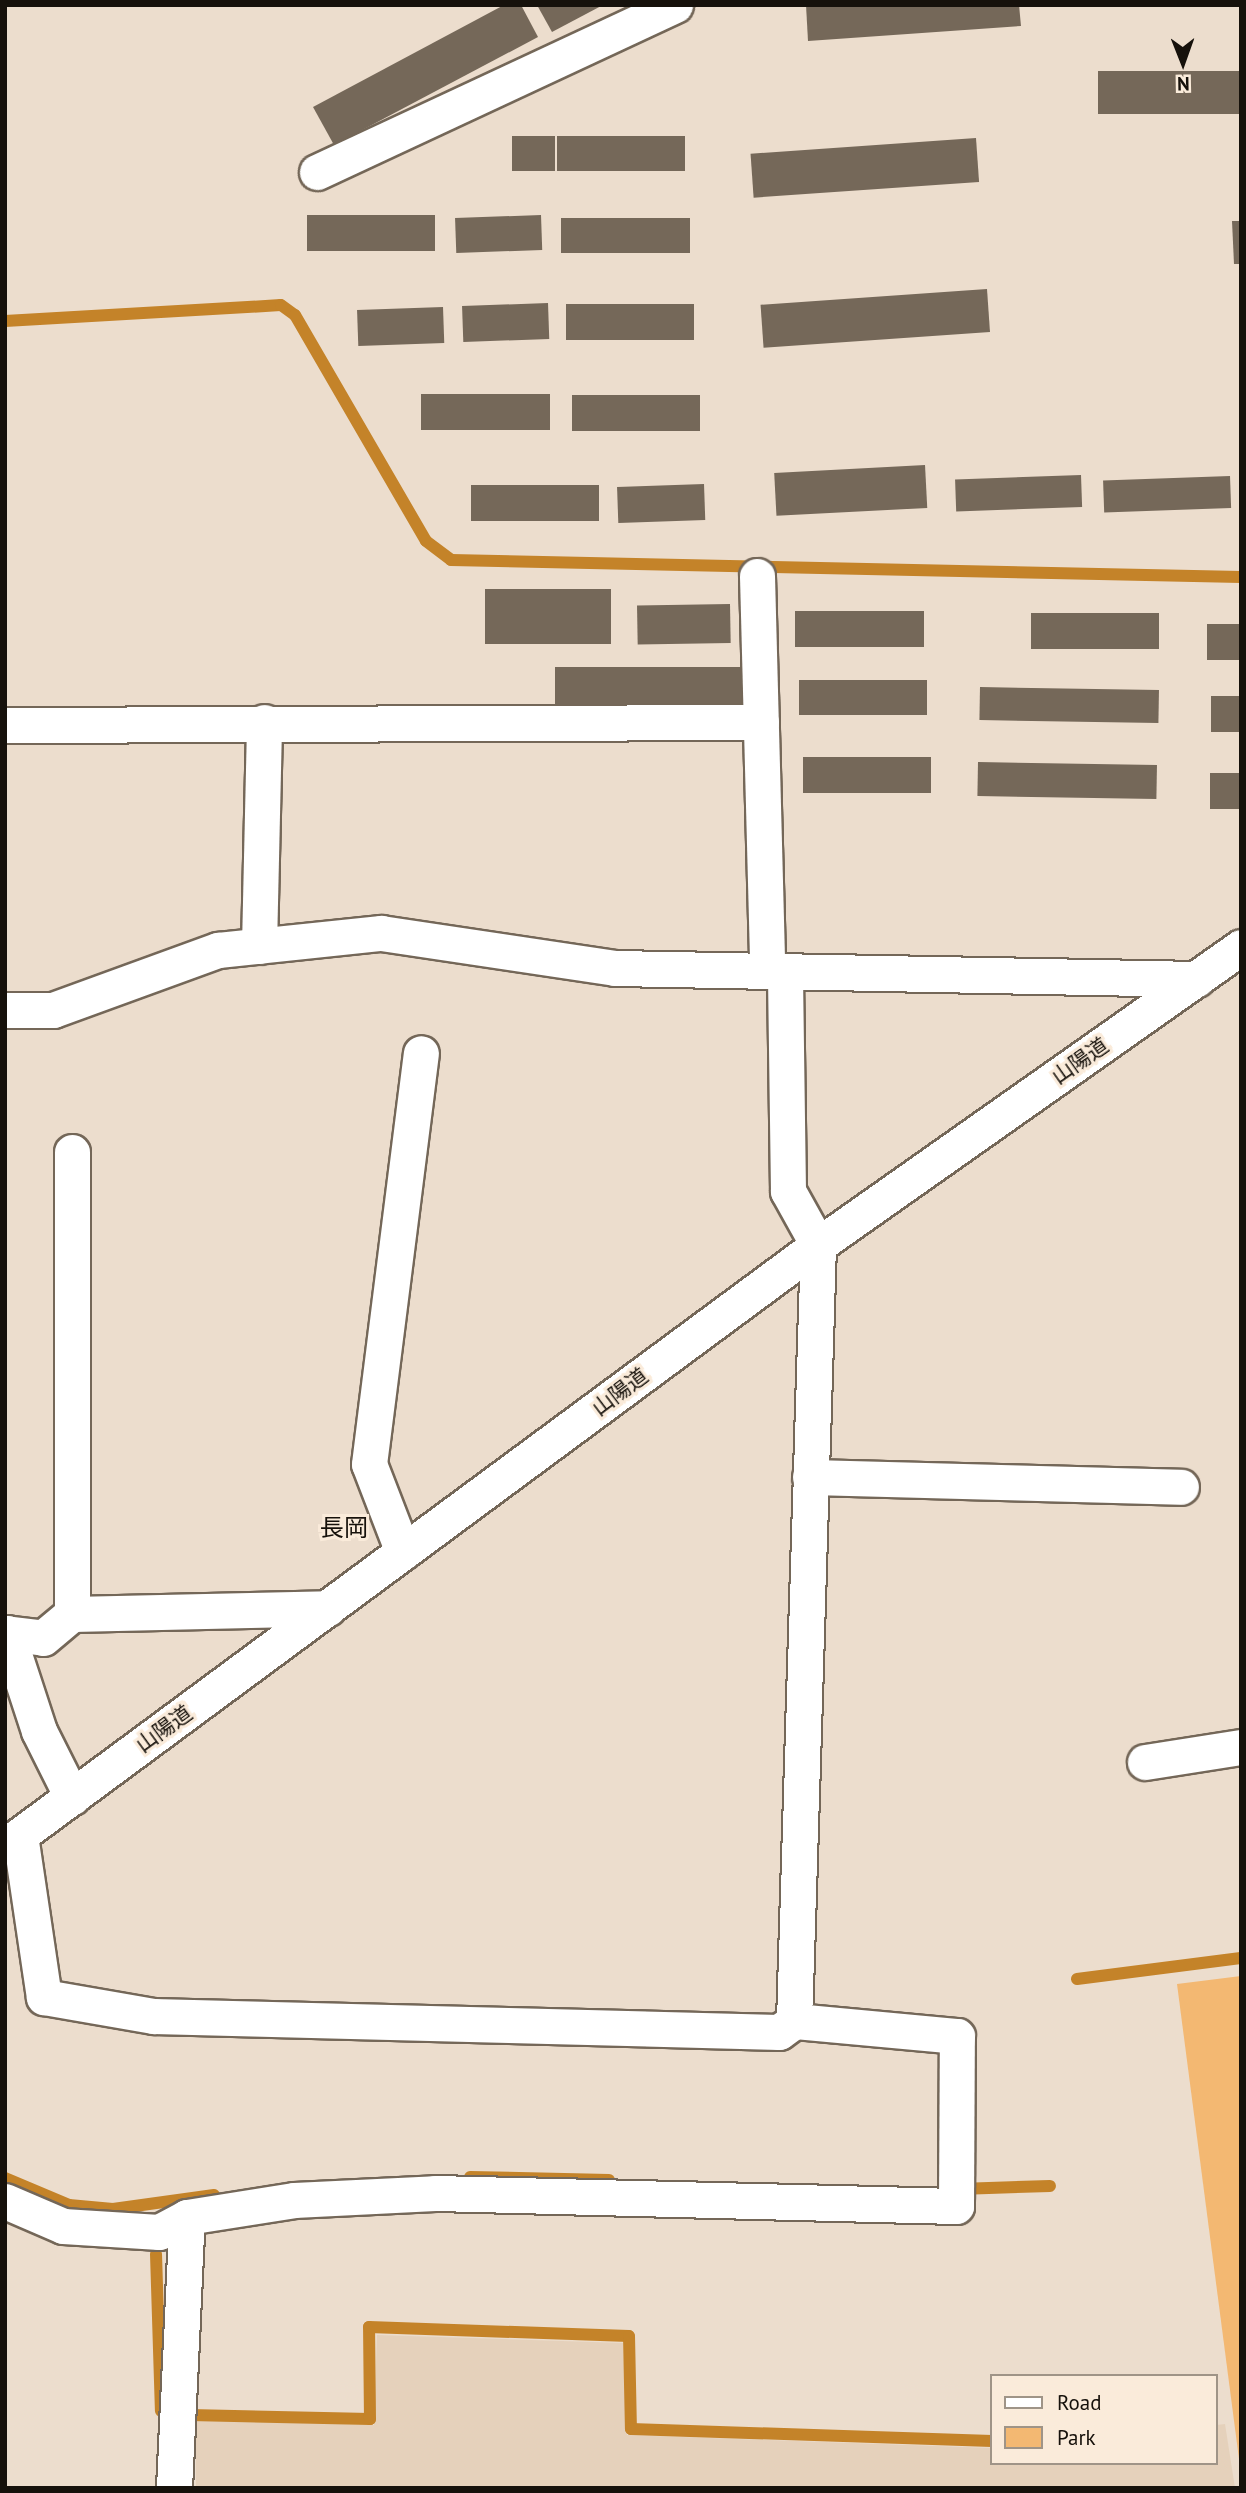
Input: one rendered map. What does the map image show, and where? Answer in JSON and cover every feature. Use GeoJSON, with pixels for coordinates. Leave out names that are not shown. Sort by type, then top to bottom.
{"type":"FeatureCollection","features":[{"type":"Feature","properties":{"kind":"street"},"geometry":{"type":"LineString","coordinates":[[317,172],[675,5]]}},
{"type":"Feature","properties":{"kind":"street"},"geometry":{"type":"LineString","coordinates":[[757,576],[761,722],[788,1191],[818,1245],[794,2021]]}},
{"type":"Feature","properties":{"kind":"street"},"geometry":{"type":"LineString","coordinates":[[259,946],[264,722]]}},
{"type":"Feature","properties":{"kind":"street"},"geometry":{"type":"LineString","coordinates":[[5,725],[761,722]]}},
{"type":"Feature","properties":{"kind":"street"},"geometry":{"type":"LineString","coordinates":[[5,1010],[53,1010],[218,950],[381,933],[615,968],[1197,979]]}},
{"type":"Feature","properties":{"kind":"street","name":"山陽道"},"geometry":{"type":"LineString","coordinates":[[13,1841],[818,1245],[1241,947]]}},
{"type":"Feature","properties":{"kind":"street"},"geometry":{"type":"LineString","coordinates":[[403,1552],[369,1464],[421,1053]]}},
{"type":"Feature","properties":{"kind":"street"},"geometry":{"type":"LineString","coordinates":[[72,1152],[72,1614]]}},
{"type":"Feature","properties":{"kind":"street"},"geometry":{"type":"LineString","coordinates":[[810,1477],[1181,1488]]}},
{"type":"Feature","properties":{"kind":"street"},"geometry":{"type":"LineString","coordinates":[[72,1797],[39,1731],[6,1633],[43,1638],[72,1614],[328,1608]]}},
{"type":"Feature","properties":{"kind":"street"},"geometry":{"type":"LineString","coordinates":[[1145,1762],[1241,1746]]}},
{"type":"Feature","properties":{"kind":"street"},"geometry":{"type":"LineString","coordinates":[[5,2201],[63,2226],[159,2232],[187,2217],[294,2200],[435,2193],[956,2206],[957,2036],[794,2021],[779,2032],[153,2016],[44,1997],[13,1841]]}},
{"type":"Feature","properties":{"kind":"street"},"geometry":{"type":"LineString","coordinates":[[174,2488],[187,2217]]}},
{"type":"Feature","properties":{"kind":"shaded area"},"geometry":{"type":"Polygon","coordinates":[[[377,2335],[623,2343],[627,2435],[990,2448],[990,2465],[1218,2465],[1218,2425],[1225,2424],[1235,2488],[196,2488],[196,2420],[374,2425],[377,2335]]]}},
{"type":"Feature","properties":{"kind":"green space"},"geometry":{"type":"Polygon","coordinates":[[[1241,1976],[1241,2459],[1239,2459],[1177,1984],[1241,1976]]]}},
{"type":"Feature","properties":{"kind":"building"},"geometry":{"type":"Polygon","coordinates":[[[504,5],[521,5],[538,37],[334,145],[313,107],[504,5]]]}},
{"type":"Feature","properties":{"kind":"building"},"geometry":{"type":"Polygon","coordinates":[[[537,5],[603,5],[552,32],[537,5]]]}},
{"type":"Feature","properties":{"kind":"building"},"geometry":{"type":"Polygon","coordinates":[[[806,5],[1019,5],[1021,26],[808,41],[806,5]]]}},
{"type":"Feature","properties":{"kind":"building"},"geometry":{"type":"Polygon","coordinates":[[[1098,71],[1241,71],[1241,114],[1098,114],[1098,71]]]}},
{"type":"Feature","properties":{"kind":"building"},"geometry":{"type":"Polygon","coordinates":[[[512,136],[555,136],[555,171],[512,171],[512,136]]]}},
{"type":"Feature","properties":{"kind":"building"},"geometry":{"type":"Polygon","coordinates":[[[557,136],[685,136],[685,171],[557,171],[557,136]]]}},
{"type":"Feature","properties":{"kind":"building"},"geometry":{"type":"Polygon","coordinates":[[[976,138],[979,182],[754,198],[751,154],[976,138]]]}},
{"type":"Feature","properties":{"kind":"building"},"geometry":{"type":"Polygon","coordinates":[[[307,215],[435,215],[435,251],[307,251],[307,215]]]}},
{"type":"Feature","properties":{"kind":"building"},"geometry":{"type":"Polygon","coordinates":[[[541,215],[542,250],[456,253],[455,218],[541,215]]]}},
{"type":"Feature","properties":{"kind":"building"},"geometry":{"type":"Polygon","coordinates":[[[561,218],[690,218],[690,253],[561,253],[561,218]]]}},
{"type":"Feature","properties":{"kind":"building"},"geometry":{"type":"Polygon","coordinates":[[[1232,221],[1241,221],[1241,264],[1234,264],[1232,221]]]}},
{"type":"Feature","properties":{"kind":"building"},"geometry":{"type":"Polygon","coordinates":[[[987,289],[990,332],[764,348],[761,305],[987,289]]]}},
{"type":"Feature","properties":{"kind":"building"},"geometry":{"type":"Polygon","coordinates":[[[548,303],[549,339],[463,342],[462,306],[548,303]]]}},
{"type":"Feature","properties":{"kind":"building"},"geometry":{"type":"Polygon","coordinates":[[[566,304],[694,304],[694,340],[566,340],[566,304]]]}},
{"type":"Feature","properties":{"kind":"building"},"geometry":{"type":"Polygon","coordinates":[[[443,307],[444,343],[358,346],[357,310],[443,307]]]}},
{"type":"Feature","properties":{"kind":"building"},"geometry":{"type":"Polygon","coordinates":[[[421,394],[550,394],[550,430],[421,430],[421,394]]]}},
{"type":"Feature","properties":{"kind":"building"},"geometry":{"type":"Polygon","coordinates":[[[572,395],[700,395],[700,431],[572,431],[572,395]]]}},
{"type":"Feature","properties":{"kind":"building"},"geometry":{"type":"Polygon","coordinates":[[[925,465],[927,508],[776,516],[774,473],[925,465]]]}},
{"type":"Feature","properties":{"kind":"building"},"geometry":{"type":"Polygon","coordinates":[[[1081,475],[1082,507],[956,511],[955,479],[1081,475]]]}},
{"type":"Feature","properties":{"kind":"building"},"geometry":{"type":"Polygon","coordinates":[[[1230,476],[1231,508],[1104,512],[1103,480],[1230,476]]]}},
{"type":"Feature","properties":{"kind":"building"},"geometry":{"type":"Polygon","coordinates":[[[704,484],[705,520],[618,523],[617,487],[704,484]]]}},
{"type":"Feature","properties":{"kind":"building"},"geometry":{"type":"Polygon","coordinates":[[[471,485],[599,485],[599,521],[471,521],[471,485]]]}},
{"type":"Feature","properties":{"kind":"building"},"geometry":{"type":"Polygon","coordinates":[[[485,589],[611,589],[611,644],[485,644],[485,589]]]}},
{"type":"Feature","properties":{"kind":"building"},"geometry":{"type":"Polygon","coordinates":[[[730,604],[731,643],[638,645],[637,606],[730,604]]]}},
{"type":"Feature","properties":{"kind":"building"},"geometry":{"type":"Polygon","coordinates":[[[795,611],[924,611],[924,647],[795,647],[795,611]]]}},
{"type":"Feature","properties":{"kind":"building"},"geometry":{"type":"Polygon","coordinates":[[[1031,613],[1159,613],[1159,649],[1031,649],[1031,613]]]}},
{"type":"Feature","properties":{"kind":"building"},"geometry":{"type":"Polygon","coordinates":[[[1207,624],[1241,624],[1241,660],[1207,660],[1207,624]]]}},
{"type":"Feature","properties":{"kind":"building"},"geometry":{"type":"Polygon","coordinates":[[[555,667],[744,667],[744,705],[555,705],[555,667]]]}},
{"type":"Feature","properties":{"kind":"building"},"geometry":{"type":"Polygon","coordinates":[[[799,680],[927,680],[927,715],[799,715],[799,680]]]}},
{"type":"Feature","properties":{"kind":"building"},"geometry":{"type":"Polygon","coordinates":[[[980,687],[1159,690],[1158,723],[979,720],[980,687]]]}},
{"type":"Feature","properties":{"kind":"building"},"geometry":{"type":"Polygon","coordinates":[[[1211,696],[1241,696],[1241,732],[1211,732],[1211,696]]]}},
{"type":"Feature","properties":{"kind":"building"},"geometry":{"type":"Polygon","coordinates":[[[803,757],[931,757],[931,793],[803,793],[803,757]]]}},
{"type":"Feature","properties":{"kind":"building"},"geometry":{"type":"Polygon","coordinates":[[[978,762],[1157,765],[1156,799],[977,796],[978,762]]]}},
{"type":"Feature","properties":{"kind":"building"},"geometry":{"type":"Polygon","coordinates":[[[1210,773],[1241,773],[1241,809],[1210,809],[1210,773]]]}},
{"type":"Feature","properties":{"kind":"waterway"},"geometry":{"type":"LineString","coordinates":[[5,321],[281,305],[295,315],[426,541],[451,560],[1241,577]]}},
{"type":"Feature","properties":{"kind":"waterway"},"geometry":{"type":"LineString","coordinates":[[1077,1979],[1241,1958]]}},
{"type":"Feature","properties":{"kind":"waterway"},"geometry":{"type":"LineString","coordinates":[[470,2177],[609,2180]]}},
{"type":"Feature","properties":{"kind":"waterway"},"geometry":{"type":"LineString","coordinates":[[5,2178],[69,2205],[113,2209],[214,2195]]}},
{"type":"Feature","properties":{"kind":"waterway"},"geometry":{"type":"LineString","coordinates":[[959,2189],[1050,2186]]}},
{"type":"Feature","properties":{"kind":"waterway"},"geometry":{"type":"LineString","coordinates":[[156,2254],[161,2411]]}},
{"type":"Feature","properties":{"kind":"waterway"},"geometry":{"type":"LineString","coordinates":[[190,2415],[370,2419],[369,2327],[629,2336],[631,2429],[990,2441]]}},
{"type":"Feature","properties":{"kind":"district","name":"長岡"},"geometry":{"type":"Point","coordinates":[344,1528]}}]}
